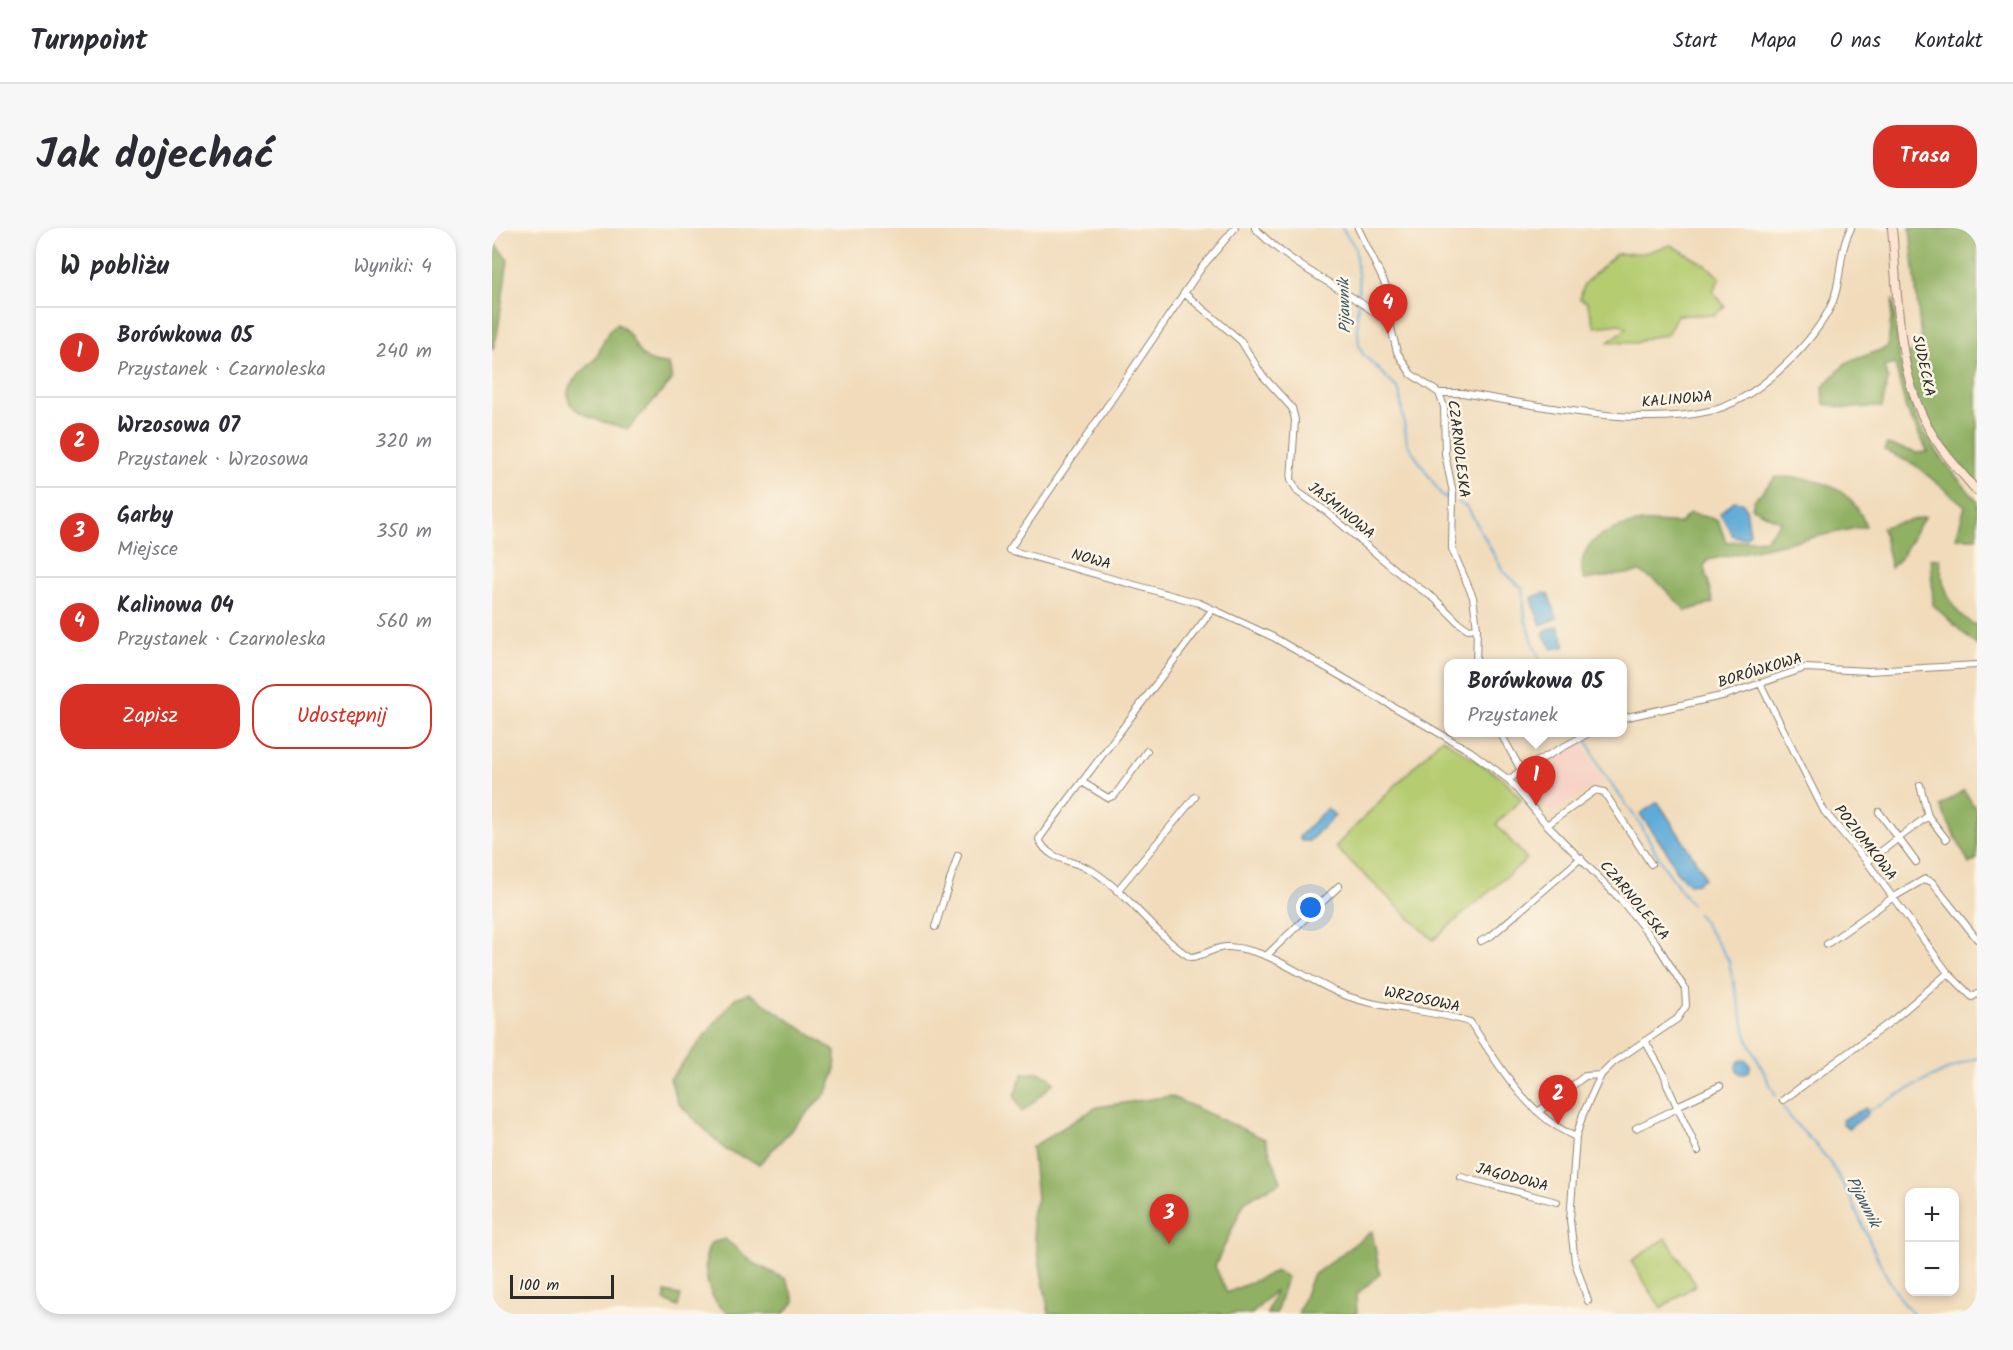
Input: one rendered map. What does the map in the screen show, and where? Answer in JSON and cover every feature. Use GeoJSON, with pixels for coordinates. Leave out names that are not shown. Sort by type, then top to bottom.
{"type":"FeatureCollection","features":[{"type":"Feature","properties":{"kind":"main road","name":"SUDECKA"},"geometry":{"type":"LineString","coordinates":[[1892,228],[1904,351],[1915,399],[1942,449],[1977,491]]}},
{"type":"Feature","properties":{"kind":"street","name":"NOWA"},"geometry":{"type":"LineString","coordinates":[[1235,228],[1184,293],[1009,550],[1182,598],[1212,610],[1273,637],[1444,735]]}},
{"type":"Feature","properties":{"kind":"street"},"geometry":{"type":"LineString","coordinates":[[1255,228],[1275,249],[1360,300],[1390,324]]}},
{"type":"Feature","properties":{"kind":"street","name":"CZARNOLESKA"},"geometry":{"type":"LineString","coordinates":[[1358,228],[1386,285],[1390,324],[1398,352],[1411,374],[1439,393],[1445,416],[1444,454],[1453,493],[1452,549],[1473,597],[1477,628],[1476,659]]}},
{"type":"Feature","properties":{"kind":"street","name":"KALINOWA"},"geometry":{"type":"LineString","coordinates":[[1439,393],[1462,393],[1617,416],[1675,415],[1724,407],[1774,374],[1795,356],[1819,326],[1838,285],[1844,241],[1851,228]]}},
{"type":"Feature","properties":{"kind":"street","name":"JAŚMINOWA"},"geometry":{"type":"LineString","coordinates":[[1184,293],[1241,342],[1262,375],[1292,408],[1295,420],[1291,480],[1298,492],[1327,512],[1401,575],[1436,599],[1459,623],[1468,629],[1477,628]]}},
{"type":"Feature","properties":{"kind":"street","name":"WRZOSOWA"},"geometry":{"type":"LineString","coordinates":[[1212,610],[1039,839],[1040,843],[1058,858],[1090,869],[1190,957],[1200,956],[1215,948],[1230,947],[1266,956],[1343,994],[1470,1022],[1530,1106],[1555,1127],[1576,1137]]}},
{"type":"Feature","properties":{"kind":"street","name":"BORÓWKOWA"},"geometry":{"type":"LineString","coordinates":[[1627,717],[1726,695],[1810,668],[1869,671],[1977,664]]}},
{"type":"Feature","properties":{"kind":"street","name":"POZIOMKOWA"},"geometry":{"type":"LineString","coordinates":[[1760,683],[1824,811],[1867,862],[1948,973],[1975,998]]}},
{"type":"Feature","properties":{"kind":"street","name":"NOWA"},"geometry":{"type":"LineString","coordinates":[[1447,737],[1509,780]]}},
{"type":"Feature","properties":{"kind":"street"},"geometry":{"type":"LineString","coordinates":[[1503,737],[1521,770]]}},
{"type":"Feature","properties":{"kind":"street"},"geometry":{"type":"LineString","coordinates":[[1509,780],[1521,770],[1582,737]]}},
{"type":"Feature","properties":{"kind":"street"},"geometry":{"type":"LineString","coordinates":[[1082,782],[1108,798],[1115,795],[1147,751]]}},
{"type":"Feature","properties":{"kind":"street","name":"CZARNOLESKA"},"geometry":{"type":"LineString","coordinates":[[1509,780],[1547,825],[1581,858],[1656,942],[1685,989],[1686,1006],[1683,1013],[1614,1062],[1601,1075],[1576,1137],[1570,1220],[1575,1262],[1588,1301]]}},
{"type":"Feature","properties":{"kind":"street"},"geometry":{"type":"LineString","coordinates":[[1920,785],[1922,802],[1928,816],[1946,839]]}},
{"type":"Feature","properties":{"kind":"street"},"geometry":{"type":"LineString","coordinates":[[1547,825],[1561,812],[1596,790],[1604,792],[1651,864]]}},
{"type":"Feature","properties":{"kind":"street"},"geometry":{"type":"LineString","coordinates":[[1117,891],[1195,797]]}},
{"type":"Feature","properties":{"kind":"street"},"geometry":{"type":"LineString","coordinates":[[1879,812],[1916,862]]}},
{"type":"Feature","properties":{"kind":"street"},"geometry":{"type":"LineString","coordinates":[[1867,862],[1928,816]]}},
{"type":"Feature","properties":{"kind":"street"},"geometry":{"type":"LineString","coordinates":[[935,927],[958,855]]}},
{"type":"Feature","properties":{"kind":"street","name":"CZARNOLESKA"},"geometry":{"type":"LineString","coordinates":[[1481,941],[1491,936],[1581,858]]}},
{"type":"Feature","properties":{"kind":"street"},"geometry":{"type":"LineString","coordinates":[[1827,944],[1892,898],[1926,879],[1932,882],[1977,939]]}},
{"type":"Feature","properties":{"kind":"street"},"geometry":{"type":"LineString","coordinates":[[1266,956],[1339,886]]}},
{"type":"Feature","properties":{"kind":"street"},"geometry":{"type":"LineString","coordinates":[[1783,1100],[1893,1020],[1948,973]]}},
{"type":"Feature","properties":{"kind":"street"},"geometry":{"type":"LineString","coordinates":[[1645,1041],[1665,1076],[1698,1151]]}},
{"type":"Feature","properties":{"kind":"street"},"geometry":{"type":"LineString","coordinates":[[1538,1112],[1585,1076],[1601,1075]]}},
{"type":"Feature","properties":{"kind":"street"},"geometry":{"type":"LineString","coordinates":[[1636,1128],[1720,1086]]}},
{"type":"Feature","properties":{"kind":"street","name":"JAGODOWA"},"geometry":{"type":"LineString","coordinates":[[1461,1177],[1557,1202]]}},
{"type":"Feature","properties":{"kind":"shaded area"},"geometry":{"type":"Polygon","coordinates":[[[1582,744],[1604,782],[1551,812],[1521,775],[1537,770],[1582,744]]]}},
{"type":"Feature","properties":{"kind":"green space"},"geometry":{"type":"Polygon","coordinates":[[[1910,228],[1977,228],[1977,484],[1932,430],[1909,379],[1908,354],[1922,349],[1910,228]]]}},
{"type":"Feature","properties":{"kind":"green space"},"geometry":{"type":"Polygon","coordinates":[[[492,241],[508,259],[497,336],[492,351],[492,241]]]}},
{"type":"Feature","properties":{"kind":"green space"},"geometry":{"type":"Polygon","coordinates":[[[1671,245],[1706,265],[1720,278],[1713,292],[1725,306],[1715,315],[1677,315],[1667,335],[1650,337],[1636,343],[1608,342],[1627,328],[1620,324],[1595,327],[1587,302],[1580,299],[1584,284],[1616,254],[1644,253],[1671,245]]]}},
{"type":"Feature","properties":{"kind":"green space"},"geometry":{"type":"Polygon","coordinates":[[[1893,299],[1901,366],[1911,405],[1931,444],[1977,501],[1977,538],[1956,538],[1965,506],[1915,465],[1884,450],[1887,444],[1918,453],[1928,452],[1906,409],[1895,364],[1884,367],[1888,380],[1882,407],[1846,408],[1824,404],[1823,387],[1846,363],[1888,347],[1893,299]]]}},
{"type":"Feature","properties":{"kind":"green space"},"geometry":{"type":"Polygon","coordinates":[[[617,324],[630,336],[641,355],[656,363],[669,364],[672,380],[628,429],[584,415],[569,401],[568,392],[573,381],[596,358],[607,334],[617,324]]]}},
{"type":"Feature","properties":{"kind":"green space"},"geometry":{"type":"Polygon","coordinates":[[[1776,477],[1805,479],[1831,486],[1851,501],[1860,512],[1866,526],[1708,560],[1704,566],[1713,603],[1686,611],[1658,582],[1640,572],[1584,580],[1583,557],[1595,540],[1614,529],[1637,523],[1680,523],[1690,513],[1718,520],[1726,542],[1766,539],[1781,522],[1752,508],[1754,500],[1776,477]]]}},
{"type":"Feature","properties":{"kind":"green space"},"geometry":{"type":"Polygon","coordinates":[[[1925,517],[1901,557],[1891,568],[1882,527],[1925,517]]]}},
{"type":"Feature","properties":{"kind":"green space"},"geometry":{"type":"Polygon","coordinates":[[[1931,559],[1940,559],[1945,589],[1954,607],[1968,621],[1977,626],[1977,646],[1933,605],[1931,559]]]}},
{"type":"Feature","properties":{"kind":"green space"},"geometry":{"type":"Polygon","coordinates":[[[1442,738],[1506,781],[1521,800],[1496,824],[1527,859],[1433,940],[1335,847],[1442,738]]]}},
{"type":"Feature","properties":{"kind":"green space"},"geometry":{"type":"Polygon","coordinates":[[[1964,790],[1977,811],[1977,859],[1969,864],[1940,806],[1964,790]]]}},
{"type":"Feature","properties":{"kind":"green space"},"geometry":{"type":"Polygon","coordinates":[[[749,993],[836,1052],[835,1072],[827,1092],[759,1164],[726,1150],[678,1103],[670,1079],[735,998],[749,993]]]}},
{"type":"Feature","properties":{"kind":"green space"},"geometry":{"type":"Polygon","coordinates":[[[1038,1072],[1048,1076],[1054,1083],[1022,1112],[1014,1095],[1023,1074],[1038,1072]]]}},
{"type":"Feature","properties":{"kind":"green space"},"geometry":{"type":"Polygon","coordinates":[[[1170,1096],[1265,1139],[1281,1182],[1245,1201],[1215,1266],[1227,1293],[1276,1271],[1287,1277],[1276,1314],[1267,1314],[1275,1290],[1252,1314],[1049,1314],[1031,1216],[1037,1199],[1032,1147],[1097,1107],[1170,1096]]]}},
{"type":"Feature","properties":{"kind":"green space"},"geometry":{"type":"Polygon","coordinates":[[[1372,1231],[1380,1274],[1356,1295],[1357,1314],[1298,1314],[1312,1276],[1372,1231]]]}},
{"type":"Feature","properties":{"kind":"green space"},"geometry":{"type":"Polygon","coordinates":[[[1666,1238],[1696,1285],[1661,1308],[1631,1261],[1666,1238]]]}},
{"type":"Feature","properties":{"kind":"green space"},"geometry":{"type":"Polygon","coordinates":[[[725,1239],[755,1264],[786,1279],[795,1302],[783,1314],[730,1313],[716,1301],[707,1282],[707,1251],[711,1243],[725,1239]]]}},
{"type":"Feature","properties":{"kind":"green space"},"geometry":{"type":"Polygon","coordinates":[[[665,1292],[681,1295],[678,1307],[665,1301],[665,1292]]]}},
{"type":"Feature","properties":{"kind":"water"},"geometry":{"type":"Polygon","coordinates":[[[1734,501],[1742,502],[1746,508],[1750,533],[1745,538],[1733,536],[1720,513],[1734,501]]]}},
{"type":"Feature","properties":{"kind":"water"},"geometry":{"type":"Polygon","coordinates":[[[1548,594],[1557,618],[1541,625],[1532,603],[1533,597],[1548,594]]]}},
{"type":"Feature","properties":{"kind":"water"},"geometry":{"type":"Polygon","coordinates":[[[1558,626],[1565,643],[1564,647],[1552,649],[1543,634],[1545,630],[1558,626]]]}},
{"type":"Feature","properties":{"kind":"water"},"geometry":{"type":"Polygon","coordinates":[[[1658,802],[1703,872],[1704,878],[1697,883],[1689,884],[1676,871],[1667,852],[1640,814],[1658,802]]]}},
{"type":"Feature","properties":{"kind":"water"},"geometry":{"type":"Polygon","coordinates":[[[1327,808],[1335,816],[1309,841],[1301,841],[1299,837],[1327,808]]]}},
{"type":"Feature","properties":{"kind":"water"},"geometry":{"type":"Polygon","coordinates":[[[1743,1060],[1748,1062],[1750,1067],[1748,1072],[1743,1074],[1738,1072],[1736,1067],[1738,1062],[1743,1060]]]}},
{"type":"Feature","properties":{"kind":"water"},"geometry":{"type":"Polygon","coordinates":[[[1866,1108],[1868,1114],[1849,1128],[1843,1124],[1842,1120],[1866,1108]]]}},
{"type":"Feature","properties":{"kind":"waterway","name":"Pijawnik"},"geometry":{"type":"LineString","coordinates":[[1342,228],[1355,247],[1359,285],[1357,317],[1359,346],[1363,354],[1399,390],[1407,443],[1442,496],[1449,499]]}},
{"type":"Feature","properties":{"kind":"waterway","name":"Pijawnik"},"geometry":{"type":"LineString","coordinates":[[1458,502],[1468,508],[1503,571],[1523,589],[1525,619],[1539,659]]}},
{"type":"Feature","properties":{"kind":"waterway","name":"Pijawnik"},"geometry":{"type":"LineString","coordinates":[[1587,740],[1601,770],[1641,825],[1663,865],[1691,904]]}},
{"type":"Feature","properties":{"kind":"waterway","name":"Pijawnik"},"geometry":{"type":"LineString","coordinates":[[1698,914],[1728,959],[1748,1041],[1776,1096]]}},
{"type":"Feature","properties":{"kind":"waterway"},"geometry":{"type":"LineString","coordinates":[[1868,1111],[1935,1075],[1977,1058]]}},
{"type":"Feature","properties":{"kind":"waterway","name":"Pijawnik"},"geometry":{"type":"LineString","coordinates":[[1783,1107],[1823,1153],[1840,1179],[1888,1279],[1913,1314]]}},
{"type":"Feature","properties":{"kind":"place","name":"Kalinowa 04"},"geometry":{"type":"Point","coordinates":[1388,334]}},
{"type":"Feature","properties":{"kind":"place","name":"Borówkowa 05"},"geometry":{"type":"Point","coordinates":[1536,806]}},
{"type":"Feature","properties":{"kind":"place","name":"Wrzosowa 07"},"geometry":{"type":"Point","coordinates":[1558,1125]}},
{"type":"Feature","properties":{"kind":"place","name":"Garby"},"geometry":{"type":"Point","coordinates":[1169,1244]}}]}
